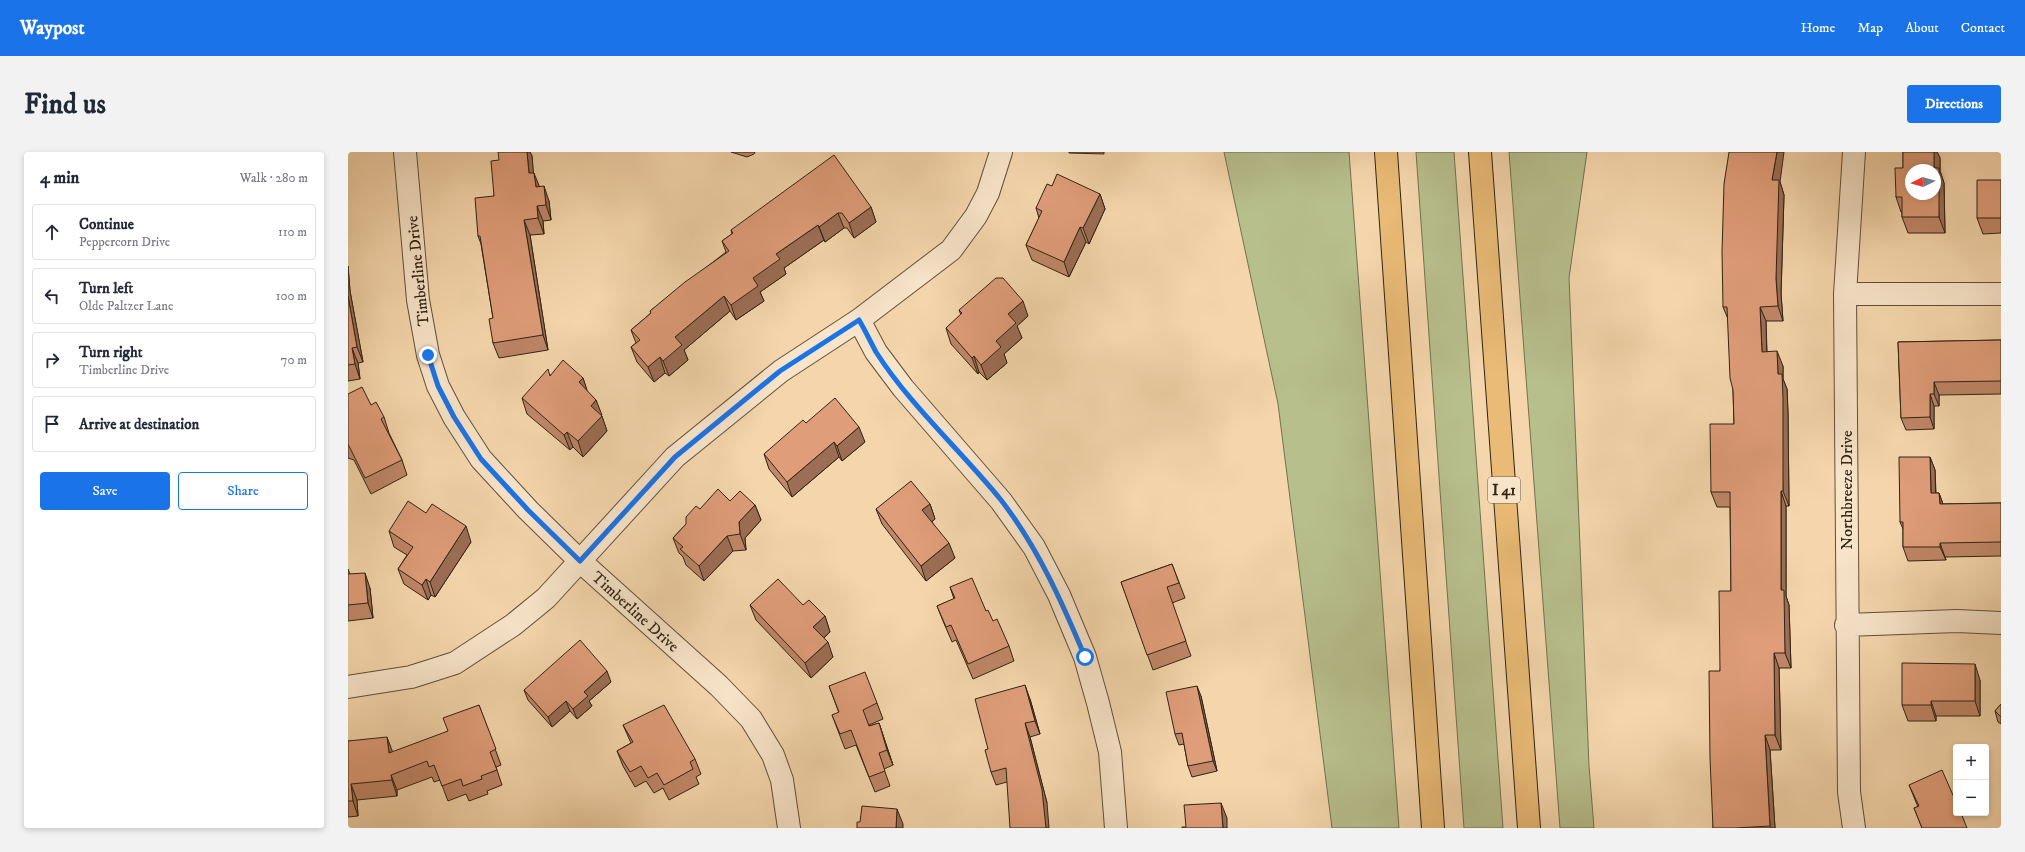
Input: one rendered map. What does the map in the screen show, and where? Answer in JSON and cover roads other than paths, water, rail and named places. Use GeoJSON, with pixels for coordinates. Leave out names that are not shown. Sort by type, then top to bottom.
{"type":"FeatureCollection","features":[{"type":"Feature","properties":{"kind":"highway"},"geometry":{"type":"LineString","coordinates":[[1386,152],[1433,828]]}},
{"type":"Feature","properties":{"kind":"highway","name":"I 41"},"geometry":{"type":"LineString","coordinates":[[1480,152],[1529,828]]}},
{"type":"Feature","properties":{"kind":"street","name":"Timberline Drive"},"geometry":{"type":"LineString","coordinates":[[405,152],[418,300],[428,355],[438,386],[454,417],[481,459],[528,510],[580,561],[719,686],[751,719],[773,755],[782,780],[789,828]]}},
{"type":"Feature","properties":{"kind":"street"},"geometry":{"type":"LineString","coordinates":[[348,687],[411,677],[455,663],[513,625],[546,598],[675,457],[780,371],[859,320],[951,250],[976,216],[988,193],[1001,152]]}},
{"type":"Feature","properties":{"kind":"street","name":"Northbreeze Drive"},"geometry":{"type":"LineString","coordinates":[[1854,152],[1845,294],[1846,626],[1849,792],[1854,828]]}},
{"type":"Feature","properties":{"kind":"street"},"geometry":{"type":"LineString","coordinates":[[1845,294],[2001,294]]}},
{"type":"Feature","properties":{"kind":"street"},"geometry":{"type":"LineString","coordinates":[[859,320],[876,352],[903,388],[1001,501],[1034,548],[1059,595],[1085,657],[1110,752],[1116,828]]}},
{"type":"Feature","properties":{"kind":"street"},"geometry":{"type":"LineString","coordinates":[[1846,626],[1957,621],[2001,622]]}}]}
